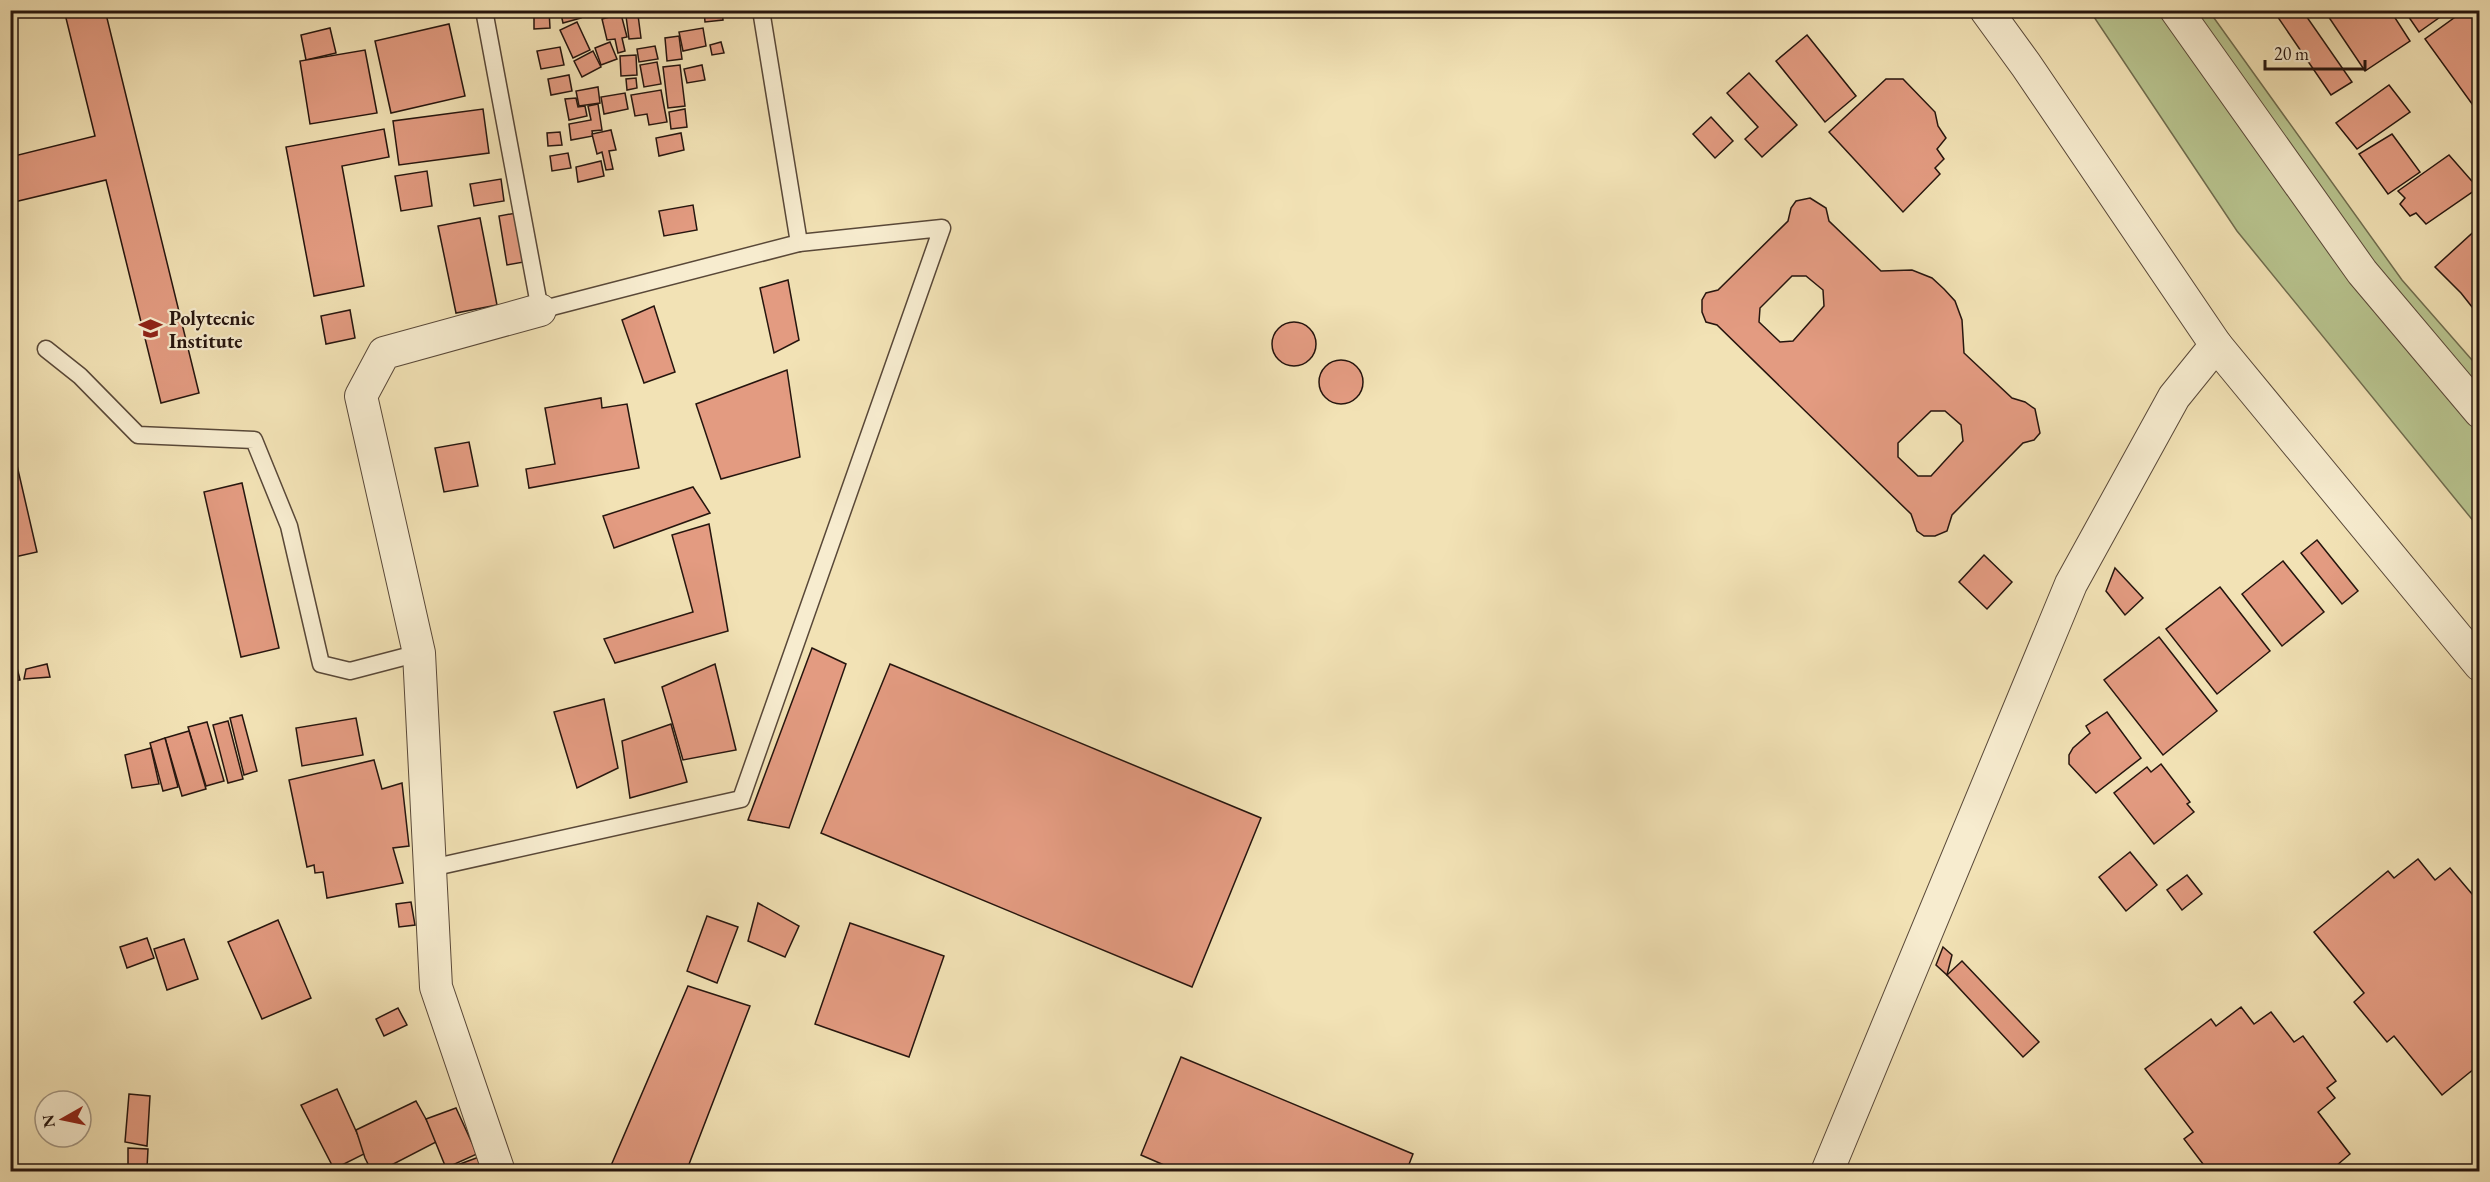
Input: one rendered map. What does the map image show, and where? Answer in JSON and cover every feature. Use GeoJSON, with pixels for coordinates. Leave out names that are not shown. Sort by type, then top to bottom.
{"type":"FeatureCollection","features":[{"type":"Feature","properties":{"kind":"street"},"geometry":{"type":"LineString","coordinates":[[1986,10],[2026,65],[2216,345],[2480,665]]}},
{"type":"Feature","properties":{"kind":"street"},"geometry":{"type":"LineString","coordinates":[[2176,10],[2362,272],[2480,412]]}},
{"type":"Feature","properties":{"kind":"street"},"geometry":{"type":"LineString","coordinates":[[499,1172],[436,987],[419,653],[361,396],[384,353],[540,310]]}},
{"type":"Feature","properties":{"kind":"street"},"geometry":{"type":"LineString","coordinates":[[1827,1172],[2071,584],[2174,397],[2216,345]]}},
{"type":"Feature","properties":{"kind":"lane"},"geometry":{"type":"LineString","coordinates":[[431,868],[741,799],[942,228],[800,243],[540,310],[484,10]]}},
{"type":"Feature","properties":{"kind":"lane"},"geometry":{"type":"LineString","coordinates":[[761,10],[800,243]]}},
{"type":"Feature","properties":{"kind":"lane"},"geometry":{"type":"LineString","coordinates":[[46,349],[80,376],[138,435],[254,440],[289,526],[321,664],[350,671],[419,653]]}},
{"type":"Feature","properties":{"kind":"green space"},"geometry":{"type":"Polygon","coordinates":[[[2090,11],[2209,11],[2402,280],[2479,368],[2479,528],[2237,231],[2090,11]]]}},
{"type":"Feature","properties":{"kind":"building"},"geometry":{"type":"Polygon","coordinates":[[[10,10],[33,10],[10,16],[10,10]]]}},
{"type":"Feature","properties":{"kind":"building"},"geometry":{"type":"Polygon","coordinates":[[[64,10],[105,10],[199,393],[161,403],[106,180],[10,203],[10,157],[95,136],[64,10]]]}},
{"type":"Feature","properties":{"kind":"building"},"geometry":{"type":"Polygon","coordinates":[[[534,10],[549,10],[550,28],[534,29],[534,10]]]}},
{"type":"Feature","properties":{"kind":"building"},"geometry":{"type":"Polygon","coordinates":[[[560,10],[579,10],[581,18],[563,23],[560,10]]]}},
{"type":"Feature","properties":{"kind":"building"},"geometry":{"type":"Polygon","coordinates":[[[686,10],[700,10],[701,14],[687,17],[686,10]]]}},
{"type":"Feature","properties":{"kind":"building"},"geometry":{"type":"Polygon","coordinates":[[[704,10],[722,10],[723,20],[705,22],[704,10]]]}},
{"type":"Feature","properties":{"kind":"building"},"geometry":{"type":"Polygon","coordinates":[[[2273,10],[2302,10],[2352,82],[2331,95],[2273,10]]]}},
{"type":"Feature","properties":{"kind":"building"},"geometry":{"type":"Polygon","coordinates":[[[2324,10],[2390,10],[2410,41],[2365,71],[2324,10]]]}},
{"type":"Feature","properties":{"kind":"building"},"geometry":{"type":"Polygon","coordinates":[[[2404,10],[2450,10],[2419,32],[2404,10]]]}},
{"type":"Feature","properties":{"kind":"building"},"geometry":{"type":"Polygon","coordinates":[[[2465,10],[2480,10],[2480,115],[2425,39],[2465,10]]]}},
{"type":"Feature","properties":{"kind":"building"},"geometry":{"type":"Polygon","coordinates":[[[621,14],[627,37],[622,38],[625,51],[618,53],[615,39],[607,40],[602,19],[621,14]]]}},
{"type":"Feature","properties":{"kind":"building"},"geometry":{"type":"Polygon","coordinates":[[[638,15],[641,38],[629,39],[626,16],[638,15]]]}},
{"type":"Feature","properties":{"kind":"building"},"geometry":{"type":"Polygon","coordinates":[[[577,22],[590,50],[573,58],[560,30],[577,22]]]}},
{"type":"Feature","properties":{"kind":"building"},"geometry":{"type":"Polygon","coordinates":[[[449,24],[465,96],[391,113],[375,41],[449,24]]]}},
{"type":"Feature","properties":{"kind":"building"},"geometry":{"type":"Polygon","coordinates":[[[330,28],[336,53],[306,60],[301,35],[330,28]]]}},
{"type":"Feature","properties":{"kind":"building"},"geometry":{"type":"Polygon","coordinates":[[[703,28],[706,46],[683,51],[679,32],[703,28]]]}},
{"type":"Feature","properties":{"kind":"building"},"geometry":{"type":"Polygon","coordinates":[[[1807,35],[1856,96],[1825,122],[1776,61],[1807,35]]]}},
{"type":"Feature","properties":{"kind":"building"},"geometry":{"type":"Polygon","coordinates":[[[679,36],[682,59],[667,61],[665,38],[679,36]]]}},
{"type":"Feature","properties":{"kind":"building"},"geometry":{"type":"Polygon","coordinates":[[[610,42],[617,59],[601,65],[595,48],[610,42]]]}},
{"type":"Feature","properties":{"kind":"building"},"geometry":{"type":"Polygon","coordinates":[[[721,42],[724,53],[712,55],[710,45],[721,42]]]}},
{"type":"Feature","properties":{"kind":"building"},"geometry":{"type":"Polygon","coordinates":[[[655,46],[658,59],[639,62],[637,49],[655,46]]]}},
{"type":"Feature","properties":{"kind":"building"},"geometry":{"type":"Polygon","coordinates":[[[560,47],[564,65],[541,69],[537,51],[560,47]]]}},
{"type":"Feature","properties":{"kind":"building"},"geometry":{"type":"Polygon","coordinates":[[[365,50],[377,113],[310,124],[300,61],[365,50]]]}},
{"type":"Feature","properties":{"kind":"building"},"geometry":{"type":"Polygon","coordinates":[[[593,51],[601,67],[582,77],[574,61],[593,51]]]}},
{"type":"Feature","properties":{"kind":"building"},"geometry":{"type":"Polygon","coordinates":[[[636,55],[637,75],[621,76],[620,56],[636,55]]]}},
{"type":"Feature","properties":{"kind":"building"},"geometry":{"type":"Polygon","coordinates":[[[657,62],[661,84],[644,87],[640,65],[657,62]]]}},
{"type":"Feature","properties":{"kind":"building"},"geometry":{"type":"Polygon","coordinates":[[[680,65],[685,106],[668,108],[663,67],[680,65]]]}},
{"type":"Feature","properties":{"kind":"building"},"geometry":{"type":"Polygon","coordinates":[[[702,65],[705,80],[687,83],[684,69],[702,65]]]}},
{"type":"Feature","properties":{"kind":"building"},"geometry":{"type":"Polygon","coordinates":[[[1749,73],[1797,125],[1762,157],[1745,139],[1758,127],[1727,93],[1749,73]]]}},
{"type":"Feature","properties":{"kind":"building"},"geometry":{"type":"Polygon","coordinates":[[[569,75],[572,91],[551,95],[548,79],[569,75]]]}},
{"type":"Feature","properties":{"kind":"building"},"geometry":{"type":"Polygon","coordinates":[[[636,78],[637,88],[627,90],[626,79],[636,78]]]}},
{"type":"Feature","properties":{"kind":"building"},"geometry":{"type":"Polygon","coordinates":[[[1886,79],[1903,79],[1935,112],[1938,126],[1946,138],[1937,149],[1944,159],[1935,168],[1940,174],[1903,212],[1829,132],[1886,79]]]}},
{"type":"Feature","properties":{"kind":"building"},"geometry":{"type":"Polygon","coordinates":[[[2389,85],[2410,112],[2357,149],[2336,123],[2389,85]]]}},
{"type":"Feature","properties":{"kind":"building"},"geometry":{"type":"Polygon","coordinates":[[[598,87],[600,103],[579,106],[576,91],[598,87]]]}},
{"type":"Feature","properties":{"kind":"building"},"geometry":{"type":"Polygon","coordinates":[[[661,90],[667,122],[649,125],[647,114],[635,116],[631,95],[661,90]]]}},
{"type":"Feature","properties":{"kind":"building"},"geometry":{"type":"Polygon","coordinates":[[[625,93],[628,109],[604,114],[601,97],[625,93]]]}},
{"type":"Feature","properties":{"kind":"building"},"geometry":{"type":"Polygon","coordinates":[[[576,98],[578,107],[585,106],[587,116],[569,120],[565,99],[576,98]]]}},
{"type":"Feature","properties":{"kind":"building"},"geometry":{"type":"Polygon","coordinates":[[[598,104],[602,130],[592,131],[593,136],[571,140],[569,124],[591,120],[588,106],[598,104]]]}},
{"type":"Feature","properties":{"kind":"building"},"geometry":{"type":"Polygon","coordinates":[[[483,109],[489,153],[399,165],[393,121],[483,109]]]}},
{"type":"Feature","properties":{"kind":"building"},"geometry":{"type":"Polygon","coordinates":[[[685,109],[687,127],[671,129],[669,112],[685,109]]]}},
{"type":"Feature","properties":{"kind":"building"},"geometry":{"type":"Polygon","coordinates":[[[1711,117],[1733,141],[1715,158],[1693,134],[1711,117]]]}},
{"type":"Feature","properties":{"kind":"building"},"geometry":{"type":"Polygon","coordinates":[[[384,129],[389,157],[342,166],[364,286],[314,296],[286,147],[384,129]]]}},
{"type":"Feature","properties":{"kind":"building"},"geometry":{"type":"Polygon","coordinates":[[[611,130],[616,150],[609,151],[613,169],[606,170],[602,152],[597,154],[592,134],[611,130]]]}},
{"type":"Feature","properties":{"kind":"building"},"geometry":{"type":"Polygon","coordinates":[[[560,132],[562,145],[548,146],[547,133],[560,132]]]}},
{"type":"Feature","properties":{"kind":"building"},"geometry":{"type":"Polygon","coordinates":[[[681,133],[684,150],[659,156],[656,138],[681,133]]]}},
{"type":"Feature","properties":{"kind":"building"},"geometry":{"type":"Polygon","coordinates":[[[2392,134],[2420,172],[2388,194],[2359,154],[2392,134]]]}},
{"type":"Feature","properties":{"kind":"building"},"geometry":{"type":"Polygon","coordinates":[[[568,153],[571,168],[552,171],[550,156],[568,153]]]}},
{"type":"Feature","properties":{"kind":"building"},"geometry":{"type":"Polygon","coordinates":[[[2449,155],[2478,188],[2426,224],[2416,213],[2410,216],[2400,204],[2405,198],[2398,191],[2449,155]]]}},
{"type":"Feature","properties":{"kind":"building"},"geometry":{"type":"Polygon","coordinates":[[[601,161],[604,176],[578,182],[576,167],[601,161]]]}},
{"type":"Feature","properties":{"kind":"building"},"geometry":{"type":"Polygon","coordinates":[[[427,171],[432,206],[401,211],[395,176],[427,171]]]}},
{"type":"Feature","properties":{"kind":"building"},"geometry":{"type":"Polygon","coordinates":[[[501,179],[504,201],[474,206],[470,184],[501,179]]]}},
{"type":"Feature","properties":{"kind":"building"},"geometry":{"type":"Polygon","coordinates":[[[1810,198],[1826,208],[1829,221],[1881,271],[1912,270],[1932,278],[1955,301],[1962,320],[1964,353],[2012,398],[2025,402],[2035,409],[2040,433],[2034,440],[2023,443],[1952,515],[1947,531],[1935,536],[1924,536],[1917,531],[1911,514],[1717,325],[1706,322],[1702,312],[1702,300],[1706,293],[1718,290],[1788,221],[1791,208],[1796,201],[1810,198]],[[1792,276],[1760,308],[1759,322],[1780,342],[1793,341],[1824,306],[1823,290],[1806,276],[1792,276]],[[1931,411],[1898,443],[1898,457],[1918,476],[1931,476],[1963,441],[1961,425],[1945,411],[1931,411]]]}},
{"type":"Feature","properties":{"kind":"building"},"geometry":{"type":"Polygon","coordinates":[[[693,205],[697,230],[664,236],[659,211],[693,205]]]}},
{"type":"Feature","properties":{"kind":"building"},"geometry":{"type":"Polygon","coordinates":[[[516,213],[524,262],[507,265],[499,216],[516,213]]]}},
{"type":"Feature","properties":{"kind":"building"},"geometry":{"type":"Polygon","coordinates":[[[480,218],[497,305],[456,313],[438,226],[480,218]]]}},
{"type":"Feature","properties":{"kind":"building"},"geometry":{"type":"Polygon","coordinates":[[[2480,226],[2480,317],[2461,293],[2435,267],[2480,226]]]}},
{"type":"Feature","properties":{"kind":"building"},"geometry":{"type":"Polygon","coordinates":[[[788,280],[799,340],[774,353],[760,288],[788,280]]]}},
{"type":"Feature","properties":{"kind":"building"},"geometry":{"type":"Polygon","coordinates":[[[654,306],[675,372],[644,383],[622,320],[654,306]]]}},
{"type":"Feature","properties":{"kind":"building"},"geometry":{"type":"Polygon","coordinates":[[[350,310],[355,338],[326,344],[321,316],[350,310]]]}},
{"type":"Feature","properties":{"kind":"building"},"geometry":{"type":"Polygon","coordinates":[[[1294,322],[1303,323],[1310,328],[1315,335],[1315,353],[1310,360],[1303,365],[1294,366],[1285,365],[1278,360],[1273,353],[1272,344],[1273,335],[1278,328],[1285,323],[1294,322]]]}},
{"type":"Feature","properties":{"kind":"building"},"geometry":{"type":"Polygon","coordinates":[[[1341,360],[1350,361],[1357,366],[1362,373],[1362,391],[1357,398],[1350,403],[1341,404],[1332,403],[1325,398],[1320,391],[1319,382],[1320,373],[1325,366],[1332,361],[1341,360]]]}},
{"type":"Feature","properties":{"kind":"building"},"geometry":{"type":"Polygon","coordinates":[[[787,370],[800,457],[721,479],[696,404],[787,370]]]}},
{"type":"Feature","properties":{"kind":"building"},"geometry":{"type":"Polygon","coordinates":[[[601,398],[602,408],[627,404],[639,468],[529,488],[526,469],[555,464],[545,408],[601,398]]]}},
{"type":"Feature","properties":{"kind":"building"},"geometry":{"type":"Polygon","coordinates":[[[10,435],[37,552],[10,558],[10,435]]]}},
{"type":"Feature","properties":{"kind":"building"},"geometry":{"type":"Polygon","coordinates":[[[469,442],[478,486],[444,492],[435,448],[469,442]]]}},
{"type":"Feature","properties":{"kind":"building"},"geometry":{"type":"Polygon","coordinates":[[[242,483],[279,648],[241,657],[204,492],[242,483]]]}},
{"type":"Feature","properties":{"kind":"building"},"geometry":{"type":"Polygon","coordinates":[[[693,487],[710,513],[614,548],[603,516],[693,487]]]}},
{"type":"Feature","properties":{"kind":"building"},"geometry":{"type":"Polygon","coordinates":[[[709,524],[728,631],[615,663],[604,639],[693,612],[672,535],[709,524]]]}},
{"type":"Feature","properties":{"kind":"building"},"geometry":{"type":"Polygon","coordinates":[[[2317,540],[2358,591],[2342,604],[2301,553],[2317,540]]]}},
{"type":"Feature","properties":{"kind":"building"},"geometry":{"type":"Polygon","coordinates":[[[1984,555],[2012,582],[1987,609],[1959,582],[1984,555]]]}},
{"type":"Feature","properties":{"kind":"building"},"geometry":{"type":"Polygon","coordinates":[[[2283,561],[2324,612],[2282,646],[2242,594],[2283,561]]]}},
{"type":"Feature","properties":{"kind":"building"},"geometry":{"type":"Polygon","coordinates":[[[2115,568],[2143,598],[2125,615],[2106,591],[2115,568]]]}},
{"type":"Feature","properties":{"kind":"building"},"geometry":{"type":"Polygon","coordinates":[[[2220,587],[2270,651],[2217,694],[2166,629],[2220,587]]]}},
{"type":"Feature","properties":{"kind":"building"},"geometry":{"type":"Polygon","coordinates":[[[2159,637],[2217,711],[2163,755],[2104,680],[2159,637]]]}},
{"type":"Feature","properties":{"kind":"building"},"geometry":{"type":"Polygon","coordinates":[[[812,648],[846,664],[789,828],[748,820],[812,648]]]}},
{"type":"Feature","properties":{"kind":"building"},"geometry":{"type":"Polygon","coordinates":[[[47,664],[50,677],[24,679],[26,669],[47,664]]]}},
{"type":"Feature","properties":{"kind":"building"},"geometry":{"type":"Polygon","coordinates":[[[715,664],[736,750],[683,760],[662,687],[715,664]]]}},
{"type":"Feature","properties":{"kind":"building"},"geometry":{"type":"Polygon","coordinates":[[[890,664],[1261,818],[1192,987],[821,833],[890,664]]]}},
{"type":"Feature","properties":{"kind":"building"},"geometry":{"type":"Polygon","coordinates":[[[17,668],[20,680],[10,682],[10,670],[17,668]]]}},
{"type":"Feature","properties":{"kind":"building"},"geometry":{"type":"Polygon","coordinates":[[[604,699],[618,768],[577,788],[554,712],[604,699]]]}},
{"type":"Feature","properties":{"kind":"building"},"geometry":{"type":"Polygon","coordinates":[[[2107,712],[2141,758],[2096,793],[2069,764],[2069,755],[2073,748],[2090,733],[2086,726],[2107,712]]]}},
{"type":"Feature","properties":{"kind":"building"},"geometry":{"type":"Polygon","coordinates":[[[242,715],[257,771],[244,775],[230,718],[242,715]]]}},
{"type":"Feature","properties":{"kind":"building"},"geometry":{"type":"Polygon","coordinates":[[[356,718],[363,755],[302,766],[296,728],[356,718]]]}},
{"type":"Feature","properties":{"kind":"building"},"geometry":{"type":"Polygon","coordinates":[[[228,721],[243,779],[228,783],[213,725],[228,721]]]}},
{"type":"Feature","properties":{"kind":"building"},"geometry":{"type":"Polygon","coordinates":[[[207,722],[224,781],[206,786],[188,727],[207,722]]]}},
{"type":"Feature","properties":{"kind":"building"},"geometry":{"type":"Polygon","coordinates":[[[671,724],[687,782],[630,798],[622,741],[671,724]]]}},
{"type":"Feature","properties":{"kind":"building"},"geometry":{"type":"Polygon","coordinates":[[[189,731],[206,789],[182,796],[165,738],[189,731]]]}},
{"type":"Feature","properties":{"kind":"building"},"geometry":{"type":"Polygon","coordinates":[[[165,738],[178,787],[163,791],[150,743],[165,738]]]}},
{"type":"Feature","properties":{"kind":"building"},"geometry":{"type":"Polygon","coordinates":[[[151,748],[159,784],[132,788],[125,755],[151,748]]]}},
{"type":"Feature","properties":{"kind":"building"},"geometry":{"type":"Polygon","coordinates":[[[374,760],[382,789],[402,783],[409,846],[393,848],[403,883],[327,898],[323,872],[315,873],[314,865],[307,867],[289,780],[374,760]]]}},
{"type":"Feature","properties":{"kind":"building"},"geometry":{"type":"Polygon","coordinates":[[[2161,764],[2190,802],[2187,804],[2194,812],[2154,844],[2114,793],[2147,767],[2151,772],[2161,764]]]}},
{"type":"Feature","properties":{"kind":"building"},"geometry":{"type":"Polygon","coordinates":[[[2130,852],[2157,885],[2126,911],[2099,877],[2130,852]]]}},
{"type":"Feature","properties":{"kind":"building"},"geometry":{"type":"Polygon","coordinates":[[[2418,859],[2435,880],[2450,868],[2472,894],[2480,888],[2480,1064],[2442,1095],[2394,1036],[2387,1042],[2354,1002],[2364,993],[2314,932],[2388,871],[2394,878],[2418,859]]]}},
{"type":"Feature","properties":{"kind":"building"},"geometry":{"type":"Polygon","coordinates":[[[2187,875],[2202,894],[2182,910],[2167,890],[2187,875]]]}},
{"type":"Feature","properties":{"kind":"building"},"geometry":{"type":"Polygon","coordinates":[[[411,902],[415,925],[399,927],[396,904],[411,902]]]}},
{"type":"Feature","properties":{"kind":"building"},"geometry":{"type":"Polygon","coordinates":[[[758,903],[799,926],[785,957],[748,941],[758,903]]]}},
{"type":"Feature","properties":{"kind":"building"},"geometry":{"type":"Polygon","coordinates":[[[707,916],[738,927],[717,983],[687,971],[707,916]]]}},
{"type":"Feature","properties":{"kind":"building"},"geometry":{"type":"Polygon","coordinates":[[[278,920],[311,998],[262,1019],[228,942],[278,920]]]}},
{"type":"Feature","properties":{"kind":"building"},"geometry":{"type":"Polygon","coordinates":[[[850,923],[944,956],[909,1057],[815,1024],[850,923]]]}},
{"type":"Feature","properties":{"kind":"building"},"geometry":{"type":"Polygon","coordinates":[[[147,938],[154,958],[127,968],[120,947],[147,938]]]}},
{"type":"Feature","properties":{"kind":"building"},"geometry":{"type":"Polygon","coordinates":[[[184,939],[198,979],[167,990],[154,949],[184,939]]]}},
{"type":"Feature","properties":{"kind":"building"},"geometry":{"type":"Polygon","coordinates":[[[1943,947],[1952,955],[1947,975],[1936,965],[1943,947]]]}},
{"type":"Feature","properties":{"kind":"building"},"geometry":{"type":"Polygon","coordinates":[[[1962,961],[2039,1042],[2023,1057],[1947,975],[1962,961]]]}},
{"type":"Feature","properties":{"kind":"building"},"geometry":{"type":"Polygon","coordinates":[[[688,986],[750,1006],[686,1172],[617,1172],[610,1168],[688,986]]]}},
{"type":"Feature","properties":{"kind":"building"},"geometry":{"type":"Polygon","coordinates":[[[2241,1007],[2254,1024],[2271,1012],[2294,1042],[2303,1036],[2336,1081],[2327,1088],[2335,1098],[2318,1112],[2350,1154],[2329,1172],[2209,1172],[2184,1139],[2193,1132],[2145,1069],[2211,1019],[2216,1026],[2241,1007]]]}},
{"type":"Feature","properties":{"kind":"building"},"geometry":{"type":"Polygon","coordinates":[[[398,1008],[407,1025],[384,1036],[376,1019],[398,1008]]]}},
{"type":"Feature","properties":{"kind":"building"},"geometry":{"type":"Polygon","coordinates":[[[1181,1057],[1413,1154],[1406,1172],[1180,1172],[1141,1155],[1181,1057]]]}},
{"type":"Feature","properties":{"kind":"building"},"geometry":{"type":"Polygon","coordinates":[[[337,1089],[366,1153],[334,1169],[301,1105],[337,1089]]]}},
{"type":"Feature","properties":{"kind":"building"},"geometry":{"type":"Polygon","coordinates":[[[129,1094],[150,1096],[147,1146],[125,1142],[129,1094]]]}},
{"type":"Feature","properties":{"kind":"building"},"geometry":{"type":"Polygon","coordinates":[[[416,1101],[438,1141],[378,1172],[372,1172],[356,1130],[416,1101]]]}},
{"type":"Feature","properties":{"kind":"building"},"geometry":{"type":"Polygon","coordinates":[[[456,1108],[477,1154],[446,1168],[426,1119],[456,1108]]]}},
{"type":"Feature","properties":{"kind":"building"},"geometry":{"type":"Polygon","coordinates":[[[128,1148],[148,1149],[147,1168],[128,1169],[128,1148]]]}},
{"type":"Feature","properties":{"kind":"building"},"geometry":{"type":"Polygon","coordinates":[[[479,1157],[485,1172],[463,1172],[460,1164],[479,1157]]]}},
{"type":"Feature","properties":{"kind":"building"},"geometry":{"type":"Polygon","coordinates":[[[86,1165],[108,1172],[83,1172],[86,1165]]]}},
{"type":"Feature","properties":{"kind":"place","name":"Polytecnic Institute"},"geometry":{"type":"Point","coordinates":[151,329]}}]}
